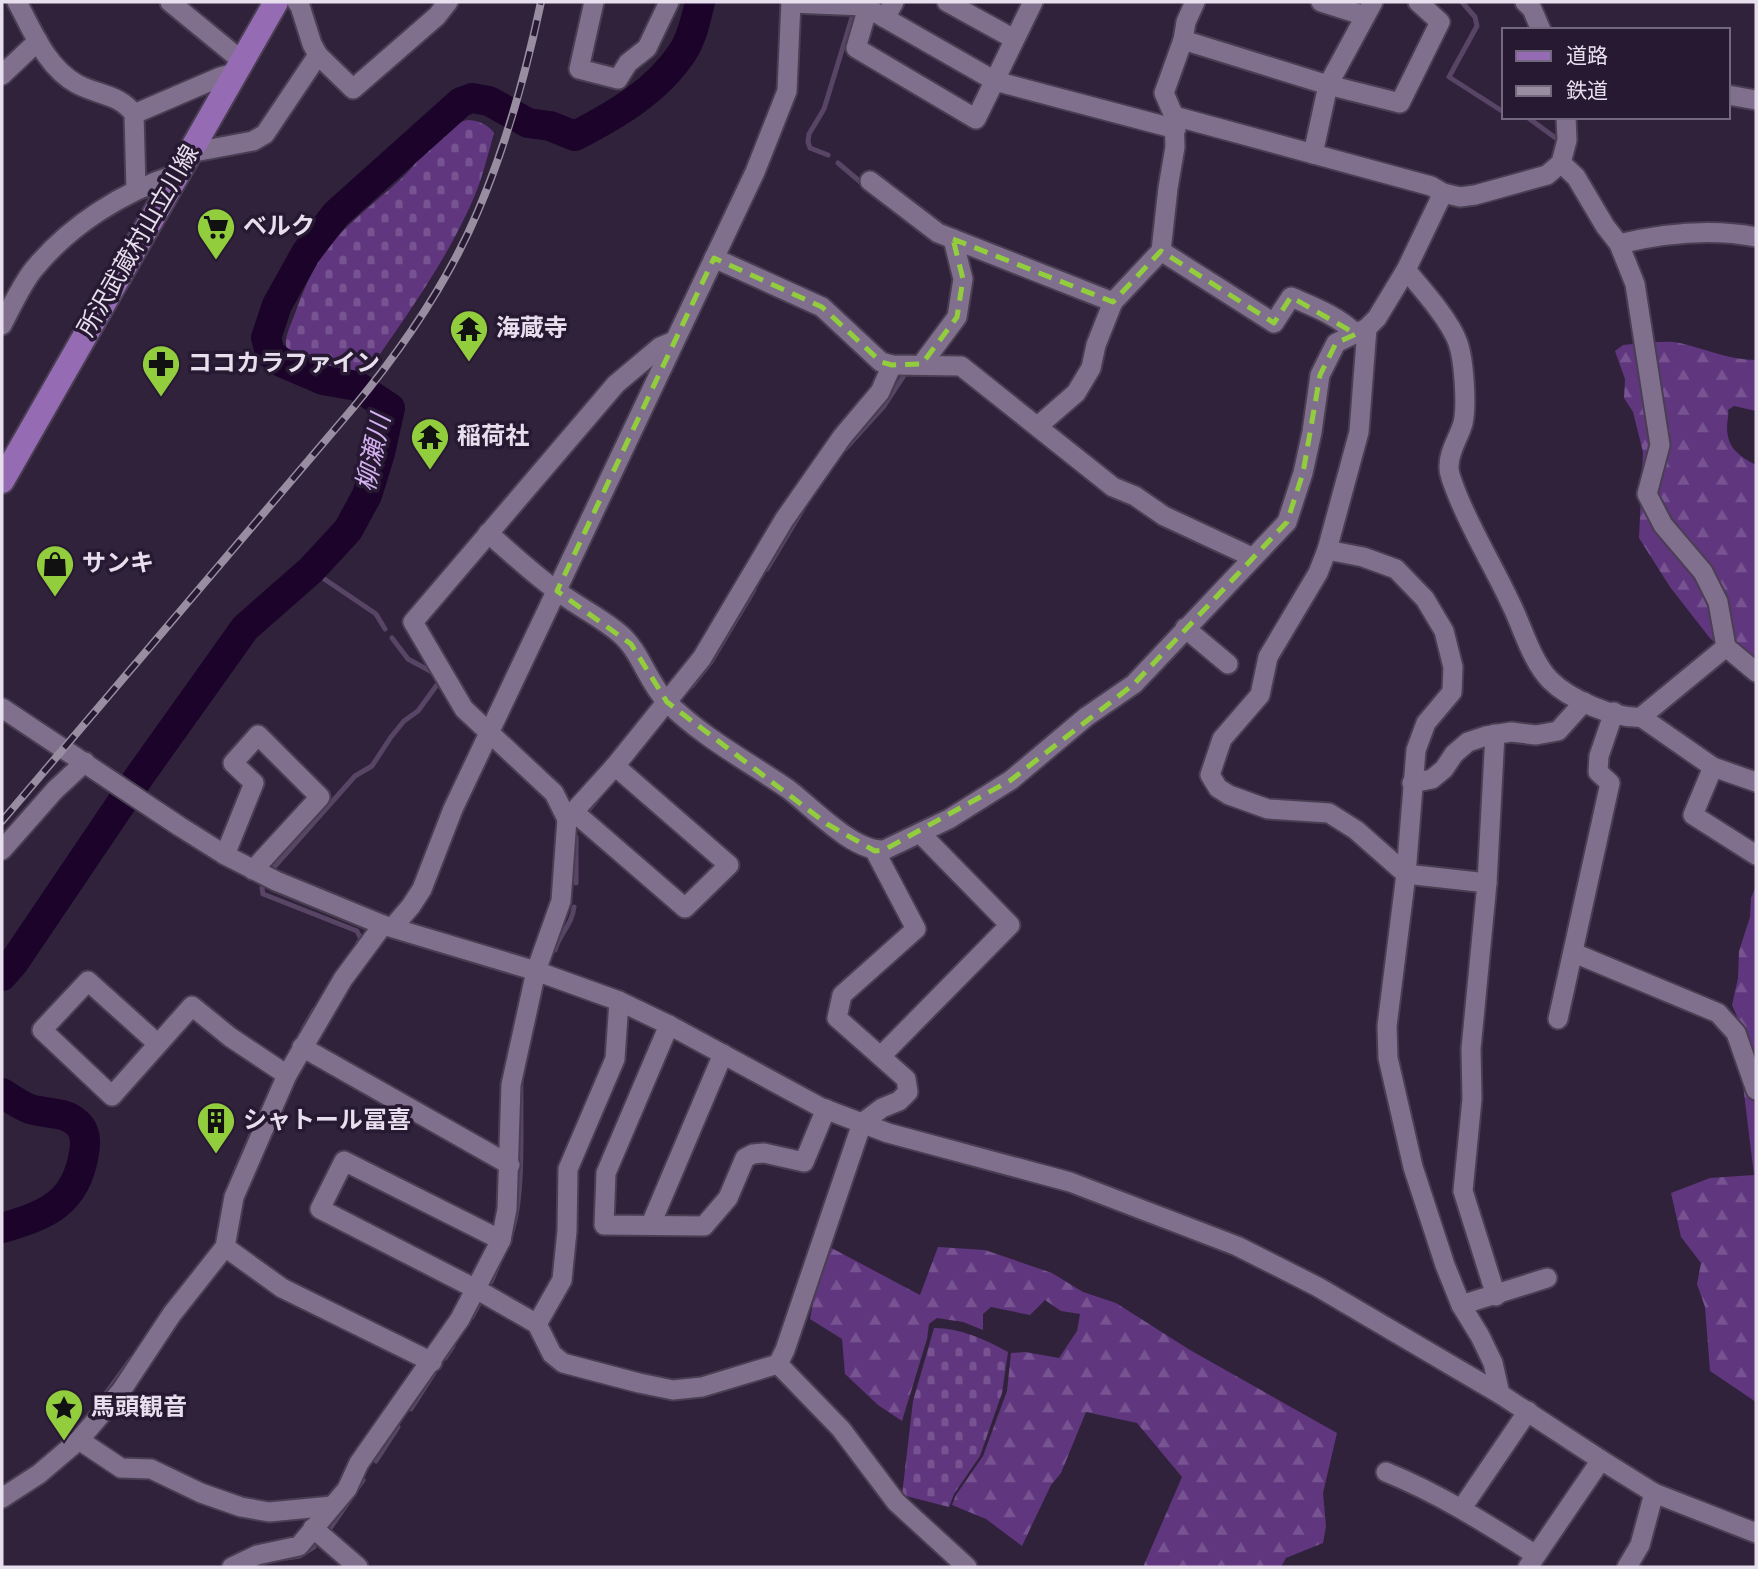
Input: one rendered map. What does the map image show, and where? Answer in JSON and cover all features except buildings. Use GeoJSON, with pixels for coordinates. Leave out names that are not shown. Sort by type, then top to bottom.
{"type":"FeatureCollection","features":[{"type":"Feature","properties":{"kind":"main road","name":"所沢武蔵村山立川線"},"geometry":{"type":"LineString","coordinates":[[2,481],[276,2]]}},
{"type":"Feature","properties":{"kind":"street"},"geometry":{"type":"LineString","coordinates":[[17,2],[46,56],[57,69],[75,84],[127,104],[134,114],[136,189]]}},
{"type":"Feature","properties":{"kind":"street"},"geometry":{"type":"LineString","coordinates":[[134,114],[239,67],[170,2]]}},
{"type":"Feature","properties":{"kind":"street"},"geometry":{"type":"LineString","coordinates":[[297,2],[318,55],[353,89],[437,16],[448,2]]}},
{"type":"Feature","properties":{"kind":"street"},"geometry":{"type":"LineString","coordinates":[[594,2],[579,69],[618,79],[628,63],[648,48],[669,2]]}},
{"type":"Feature","properties":{"kind":"street"},"geometry":{"type":"LineString","coordinates":[[2,1498],[39,1474],[79,1440],[121,1391],[172,1314],[225,1247],[234,1197],[287,1075],[302,1047],[343,979],[388,926],[411,906],[422,889],[453,809],[755,172],[787,91],[791,2],[872,8],[995,81],[1312,154],[1431,186],[1443,193],[1460,197],[1547,175],[1561,163],[1566,140],[1566,119]]}},
{"type":"Feature","properties":{"kind":"street"},"geometry":{"type":"LineString","coordinates":[[947,2],[1014,39]]}},
{"type":"Feature","properties":{"kind":"street"},"geometry":{"type":"LineString","coordinates":[[872,8],[856,48],[976,119],[1033,2]]}},
{"type":"Feature","properties":{"kind":"street"},"geometry":{"type":"LineString","coordinates":[[1038,426],[1076,393],[1091,368],[1113,302],[1161,251],[1175,147],[1175,122],[1164,93],[1195,2]]}},
{"type":"Feature","properties":{"kind":"street"},"geometry":{"type":"LineString","coordinates":[[1312,154],[1328,85],[1369,9],[1321,2]]}},
{"type":"Feature","properties":{"kind":"street"},"geometry":{"type":"LineString","coordinates":[[1183,40],[1328,85],[1400,103],[1440,22],[1418,2]]}},
{"type":"Feature","properties":{"kind":"street"},"geometry":{"type":"LineString","coordinates":[[1525,2],[1532,9],[1540,28]]}},
{"type":"Feature","properties":{"kind":"street"},"geometry":{"type":"LineString","coordinates":[[2,75],[38,41]]}},
{"type":"Feature","properties":{"kind":"street"},"geometry":{"type":"LineString","coordinates":[[2,325],[32,271],[74,230],[136,189],[183,163],[253,141],[265,134],[318,55]]}},
{"type":"Feature","properties":{"kind":"street"},"geometry":{"type":"LineString","coordinates":[[1730,95],[1756,100]]}},
{"type":"Feature","properties":{"kind":"street"},"geometry":{"type":"LineString","coordinates":[[1561,163],[1576,177],[1619,244],[1635,284],[1660,445],[1647,494],[1663,525],[1703,572],[1718,602],[1727,647],[1756,672]]}},
{"type":"Feature","properties":{"kind":"street"},"geometry":{"type":"LineString","coordinates":[[870,181],[938,233],[1113,302]]}},
{"type":"Feature","properties":{"kind":"street"},"geometry":{"type":"LineString","coordinates":[[875,851],[884,850],[949,819],[1012,780],[1086,716],[1134,684],[1287,522],[1306,463],[1320,374],[1336,343],[1362,331],[1388,302],[1443,193]]}},
{"type":"Feature","properties":{"kind":"street"},"geometry":{"type":"LineString","coordinates":[[1619,244],[1651,236],[1700,232],[1756,237]]}},
{"type":"Feature","properties":{"kind":"street"},"geometry":{"type":"LineString","coordinates":[[922,364],[957,317],[963,279],[953,239]]}},
{"type":"Feature","properties":{"kind":"street"},"geometry":{"type":"LineString","coordinates":[[1161,251],[1274,323],[1291,297],[1362,331]]}},
{"type":"Feature","properties":{"kind":"street"},"geometry":{"type":"LineString","coordinates":[[714,258],[822,307],[881,362],[892,365],[961,366],[1113,487],[1135,496],[1164,516],[1252,557]]}},
{"type":"Feature","properties":{"kind":"street"},"geometry":{"type":"LineString","coordinates":[[1406,270],[1435,306],[1458,343],[1465,389],[1464,422],[1453,448],[1449,469],[1464,512],[1537,662],[1549,679],[1584,702],[1630,718],[1641,717],[1727,647]]}},
{"type":"Feature","properties":{"kind":"street"},"geometry":{"type":"LineString","coordinates":[[1362,331],[1359,432],[1327,550],[1318,573],[1268,657],[1261,695],[1222,738],[1210,775],[1218,788],[1228,795],[1268,809],[1329,813],[1356,830],[1406,874],[1487,883]]}},
{"type":"Feature","properties":{"kind":"street"},"geometry":{"type":"LineString","coordinates":[[615,766],[729,865],[685,908],[570,815],[554,793],[464,709],[413,622],[616,384],[660,348],[674,341]]}},
{"type":"Feature","properties":{"kind":"street"},"geometry":{"type":"LineString","coordinates":[[232,1567],[257,1555],[299,1546],[346,1489],[373,1444],[460,1319],[501,1240],[507,1209],[510,1165],[511,1085],[536,971],[561,901],[570,815],[615,766],[702,658],[815,472],[880,392],[892,365]]}},
{"type":"Feature","properties":{"kind":"street"},"geometry":{"type":"LineString","coordinates":[[488,533],[557,591],[604,622],[631,644],[657,690],[667,702],[726,749],[790,791],[827,824],[875,851],[916,929],[842,995],[837,1018],[906,1079],[908,1092],[899,1101],[882,1108],[862,1123],[778,1364],[702,1387],[673,1390],[563,1363],[552,1354],[537,1324],[476,1289],[320,1209],[344,1161],[501,1240]]}},
{"type":"Feature","properties":{"kind":"street"},"geometry":{"type":"LineString","coordinates":[[1327,550],[1363,557],[1396,569],[1425,600],[1444,631],[1453,667],[1452,692],[1426,723],[1416,750],[1406,874],[1387,1026],[1388,1058],[1413,1167],[1445,1265],[1461,1306],[1493,1363],[1500,1394]]}},
{"type":"Feature","properties":{"kind":"street"},"geometry":{"type":"LineString","coordinates":[[1185,628],[1227,664]]}},
{"type":"Feature","properties":{"kind":"street"},"geometry":{"type":"LineString","coordinates":[[1412,783],[1432,779],[1468,742],[1511,732],[1536,735],[1558,731],[1584,702]]}},
{"type":"Feature","properties":{"kind":"street"},"geometry":{"type":"LineString","coordinates":[[2,708],[225,855],[301,893],[388,926],[536,971],[619,1001],[669,1024],[781,1087],[826,1109],[888,1133],[1070,1182],[1263,1258],[1318,1287],[1500,1394],[1654,1493],[1756,1533]]}},
{"type":"Feature","properties":{"kind":"street"},"geometry":{"type":"LineString","coordinates":[[1558,1019],[1610,783],[1598,772],[1599,756],[1614,712]]}},
{"type":"Feature","properties":{"kind":"street"},"geometry":{"type":"LineString","coordinates":[[1641,717],[1713,767],[1756,782]]}},
{"type":"Feature","properties":{"kind":"street"},"geometry":{"type":"LineString","coordinates":[[1495,734],[1487,883],[1471,1049],[1472,1099],[1464,1191],[1496,1296]]}},
{"type":"Feature","properties":{"kind":"street"},"geometry":{"type":"LineString","coordinates":[[225,855],[254,783],[233,763],[258,735],[320,797],[253,870]]}},
{"type":"Feature","properties":{"kind":"street"},"geometry":{"type":"LineString","coordinates":[[2,850],[55,790],[85,762]]}},
{"type":"Feature","properties":{"kind":"street"},"geometry":{"type":"LineString","coordinates":[[1713,767],[1693,815],[1756,855]]}},
{"type":"Feature","properties":{"kind":"street"},"geometry":{"type":"LineString","coordinates":[[881,1056],[1010,925],[920,833]]}},
{"type":"Feature","properties":{"kind":"street"},"geometry":{"type":"LineString","coordinates":[[1574,953],[1718,1013],[1736,1033],[1756,1090]]}},
{"type":"Feature","properties":{"kind":"street"},"geometry":{"type":"LineString","coordinates":[[158,1044],[88,981],[42,1030],[112,1096],[192,1006],[230,1037],[287,1075]]}},
{"type":"Feature","properties":{"kind":"street"},"geometry":{"type":"LineString","coordinates":[[537,1324],[562,1280],[567,1231],[568,1169],[615,1059],[619,1001]]}},
{"type":"Feature","properties":{"kind":"street"},"geometry":{"type":"LineString","coordinates":[[669,1024],[606,1173],[604,1225],[704,1226],[728,1198],[745,1158],[765,1153],[804,1162],[826,1109]]}},
{"type":"Feature","properties":{"kind":"street"},"geometry":{"type":"LineString","coordinates":[[302,1047],[510,1165]]}},
{"type":"Feature","properties":{"kind":"street"},"geometry":{"type":"LineString","coordinates":[[651,1224],[723,1054]]}},
{"type":"Feature","properties":{"kind":"street"},"geometry":{"type":"LineString","coordinates":[[225,1247],[282,1288],[432,1362]]}},
{"type":"Feature","properties":{"kind":"street"},"geometry":{"type":"LineString","coordinates":[[1461,1306],[1547,1278]]}},
{"type":"Feature","properties":{"kind":"street"},"geometry":{"type":"LineString","coordinates":[[778,1364],[841,1429],[903,1509],[967,1567]]}},
{"type":"Feature","properties":{"kind":"street"},"geometry":{"type":"LineString","coordinates":[[1462,1508],[1528,1411]]}},
{"type":"Feature","properties":{"kind":"street"},"geometry":{"type":"LineString","coordinates":[[79,1440],[121,1468],[151,1469],[201,1493],[241,1507],[270,1512],[332,1507]]}},
{"type":"Feature","properties":{"kind":"street"},"geometry":{"type":"LineString","coordinates":[[1386,1472],[1428,1489],[1462,1508],[1532,1561],[1601,1460]]}},
{"type":"Feature","properties":{"kind":"street"},"geometry":{"type":"LineString","coordinates":[[1627,1567],[1640,1545],[1654,1493]]}},
{"type":"Feature","properties":{"kind":"street"},"geometry":{"type":"LineString","coordinates":[[313,1528],[358,1567]]}},
{"type":"Feature","properties":{"kind":"highlighted area"},"geometry":{"type":"Polygon","coordinates":[[[953,239],[1113,302],[1161,251],[1274,323],[1291,297],[1356,334],[1336,343],[1320,375],[1303,473],[1287,522],[1134,684],[1011,780],[884,850],[875,851],[827,824],[667,702],[631,644],[557,591],[714,258],[822,307],[881,362],[892,365],[922,364],[957,317],[963,279],[953,239]]]}},
{"type":"Feature","properties":{"kind":"green space"},"geometry":{"type":"Polygon","coordinates":[[[467,120],[482,123],[494,133],[478,188],[443,258],[372,366],[357,378],[300,362],[286,348],[287,334],[307,284],[324,253],[352,222],[404,176],[432,143],[448,129],[467,120]]]}},
{"type":"Feature","properties":{"kind":"green space"},"geometry":{"type":"Polygon","coordinates":[[[1677,342],[1727,356],[1756,360],[1756,411],[1734,406],[1728,410],[1727,427],[1729,441],[1735,450],[1756,465],[1756,678],[1709,637],[1670,587],[1639,538],[1643,452],[1633,412],[1624,398],[1625,379],[1615,351],[1623,345],[1677,342]]]}},
{"type":"Feature","properties":{"kind":"green space"},"geometry":{"type":"Polygon","coordinates":[[[1756,886],[1756,1402],[1710,1371],[1705,1307],[1697,1284],[1701,1263],[1681,1237],[1671,1193],[1710,1178],[1754,1175],[1743,1085],[1746,1037],[1732,1005],[1738,978],[1739,951],[1756,886]]]}},
{"type":"Feature","properties":{"kind":"green space"},"geometry":{"type":"Polygon","coordinates":[[[824,1244],[920,1295],[938,1247],[985,1250],[1052,1273],[1083,1292],[1116,1303],[1190,1350],[1337,1433],[1323,1493],[1326,1526],[1323,1543],[1286,1558],[1281,1567],[1143,1567],[1182,1477],[1137,1423],[1086,1412],[1061,1473],[1051,1485],[1022,1546],[986,1519],[952,1505],[983,1456],[1007,1391],[1011,1353],[1025,1352],[1059,1358],[1077,1331],[1080,1314],[1061,1311],[1045,1300],[1030,1315],[991,1307],[983,1314],[983,1330],[963,1322],[937,1318],[929,1324],[902,1421],[878,1405],[845,1374],[842,1339],[810,1319],[824,1244]]]}},
{"type":"Feature","properties":{"kind":"green space"},"geometry":{"type":"Polygon","coordinates":[[[934,1328],[972,1335],[1008,1352],[1002,1393],[980,1456],[954,1494],[949,1507],[902,1495],[913,1401],[934,1328]]]}},
{"type":"Feature","properties":{"kind":"waterway","name":"柳瀬川"},"geometry":{"type":"LineString","coordinates":[[2,976],[245,628],[311,570],[348,530],[367,495],[390,408],[357,386],[323,380],[281,362],[270,353],[266,338],[277,305],[306,253],[336,214],[461,102],[472,98],[489,101],[528,123],[550,126],[575,136],[620,111],[647,91],[672,67],[691,35],[700,2]]}},
{"type":"Feature","properties":{"kind":"waterway"},"geometry":{"type":"LineString","coordinates":[[1462,2],[1475,17],[1477,26],[1449,77],[1502,111]]}},
{"type":"Feature","properties":{"kind":"waterway"},"geometry":{"type":"LineString","coordinates":[[828,155],[810,148],[809,134],[824,109],[854,11]]}},
{"type":"Feature","properties":{"kind":"waterway"},"geometry":{"type":"LineString","coordinates":[[1530,119],[1557,139]]}},
{"type":"Feature","properties":{"kind":"waterway"},"geometry":{"type":"LineString","coordinates":[[838,163],[864,185]]}},
{"type":"Feature","properties":{"kind":"waterway"},"geometry":{"type":"LineString","coordinates":[[845,449],[884,406],[905,374]]}},
{"type":"Feature","properties":{"kind":"waterway"},"geometry":{"type":"LineString","coordinates":[[767,569],[803,509]]}},
{"type":"Feature","properties":{"kind":"waterway"},"geometry":{"type":"LineString","coordinates":[[311,570],[376,614],[385,629]]}},
{"type":"Feature","properties":{"kind":"waterway"},"geometry":{"type":"LineString","coordinates":[[692,686],[711,662],[754,590]]}},
{"type":"Feature","properties":{"kind":"waterway"},"geometry":{"type":"LineString","coordinates":[[275,866],[355,776],[372,766],[391,737],[404,721],[418,711],[439,682],[432,672],[408,659],[392,638]]}},
{"type":"Feature","properties":{"kind":"waterway"},"geometry":{"type":"LineString","coordinates":[[586,813],[597,800]]}},
{"type":"Feature","properties":{"kind":"waterway"},"geometry":{"type":"LineString","coordinates":[[576,837],[576,883]]}},
{"type":"Feature","properties":{"kind":"waterway"},"geometry":{"type":"LineString","coordinates":[[262,888],[263,894],[357,931],[361,939],[358,943]]}},
{"type":"Feature","properties":{"kind":"waterway"},"geometry":{"type":"LineString","coordinates":[[555,950],[571,919],[574,907]]}},
{"type":"Feature","properties":{"kind":"waterway"},"geometry":{"type":"LineString","coordinates":[[303,1029],[314,1010]]}},
{"type":"Feature","properties":{"kind":"waterway"},"geometry":{"type":"LineString","coordinates":[[510,1237],[520,1182],[521,1080]]}},
{"type":"Feature","properties":{"kind":"waterway","name":"柳瀬川"},"geometry":{"type":"LineString","coordinates":[[2,1093],[30,1109],[72,1119],[84,1133],[85,1141],[80,1170],[66,1196],[45,1212],[2,1228]]}},
{"type":"Feature","properties":{"kind":"waterway"},"geometry":{"type":"LineString","coordinates":[[235,1172],[255,1126]]}},
{"type":"Feature","properties":{"kind":"waterway"},"geometry":{"type":"LineString","coordinates":[[491,1282],[498,1266]]}},
{"type":"Feature","properties":{"kind":"waterway"},"geometry":{"type":"LineString","coordinates":[[472,1317],[480,1302]]}},
{"type":"Feature","properties":{"kind":"waterway"},"geometry":{"type":"LineString","coordinates":[[445,1358],[453,1346]]}},
{"type":"Feature","properties":{"kind":"waterway"},"geometry":{"type":"LineString","coordinates":[[104,1396],[131,1359]]}},
{"type":"Feature","properties":{"kind":"waterway"},"geometry":{"type":"LineString","coordinates":[[411,1409],[434,1373]]}},
{"type":"Feature","properties":{"kind":"waterway"},"geometry":{"type":"LineString","coordinates":[[376,1461],[398,1427]]}},
{"type":"Feature","properties":{"kind":"waterway"},"geometry":{"type":"LineString","coordinates":[[356,1490],[363,1480]]}},
{"type":"Feature","properties":{"kind":"waterway"},"geometry":{"type":"LineString","coordinates":[[331,1527],[349,1501]]}},
{"type":"Feature","properties":{"kind":"waterway"},"geometry":{"type":"LineString","coordinates":[[286,1558],[300,1556],[314,1547]]}},
{"type":"Feature","properties":{"kind":"railway"},"geometry":{"type":"LineString","coordinates":[[2,821],[353,408],[423,314],[466,237],[498,160],[515,108],[541,2]]}},
{"type":"Feature","properties":{"kind":"place","name":"ベルク"},"geometry":{"type":"Point","coordinates":[216,261]}},
{"type":"Feature","properties":{"kind":"place","name":"海蔵寺"},"geometry":{"type":"Point","coordinates":[469,363]}},
{"type":"Feature","properties":{"kind":"place","name":"ココカラファイン"},"geometry":{"type":"Point","coordinates":[161,398]}},
{"type":"Feature","properties":{"kind":"place","name":"稲荷社"},"geometry":{"type":"Point","coordinates":[430,471]}},
{"type":"Feature","properties":{"kind":"place","name":"サンキ"},"geometry":{"type":"Point","coordinates":[55,598]}},
{"type":"Feature","properties":{"kind":"place","name":"シャトール冨喜"},"geometry":{"type":"Point","coordinates":[216,1155]}},
{"type":"Feature","properties":{"kind":"place","name":"馬頭観音"},"geometry":{"type":"Point","coordinates":[64,1442]}}]}
